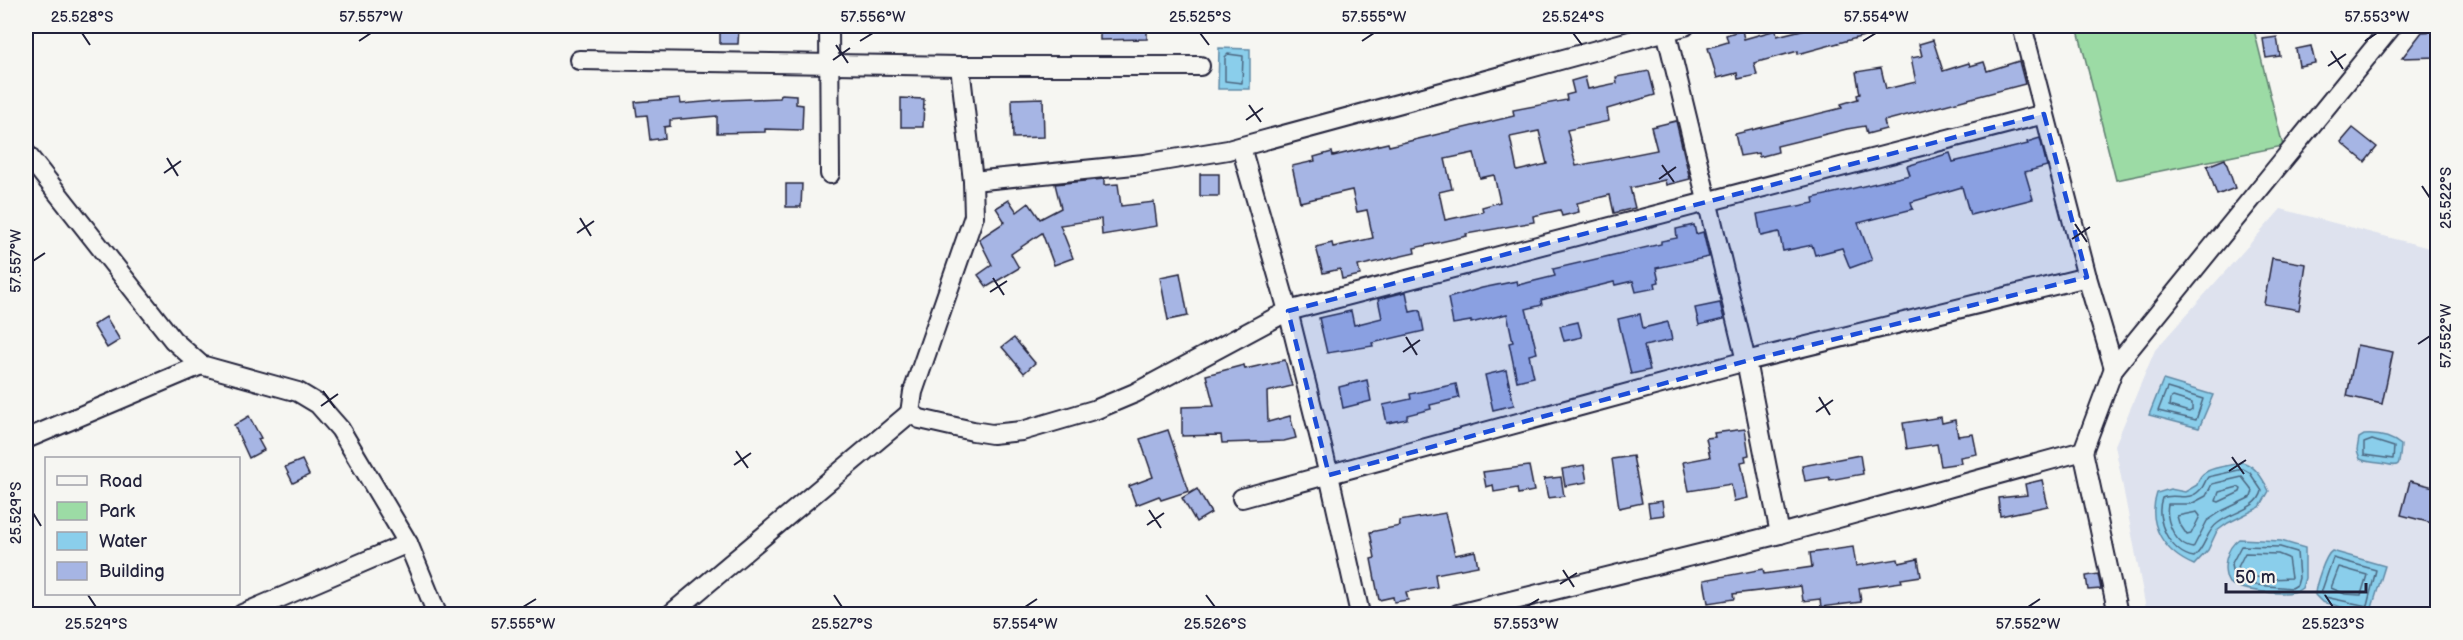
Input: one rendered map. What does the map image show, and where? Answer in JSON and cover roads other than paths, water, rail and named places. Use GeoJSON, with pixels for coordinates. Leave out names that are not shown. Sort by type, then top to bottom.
{"type":"FeatureCollection","features":[{"type":"Feature","properties":{"kind":"street"},"geometry":{"type":"LineString","coordinates":[[829,26],[830,174]]}},
{"type":"Feature","properties":{"kind":"street"},"geometry":{"type":"LineString","coordinates":[[973,181],[1144,164],[1241,147],[1685,26]]}},
{"type":"Feature","properties":{"kind":"street"},"geometry":{"type":"LineString","coordinates":[[2022,26],[2087,277],[2114,368]]}},
{"type":"Feature","properties":{"kind":"street"},"geometry":{"type":"LineString","coordinates":[[2118,615],[2083,451],[2114,368],[2392,26]]}},
{"type":"Feature","properties":{"kind":"street"},"geometry":{"type":"LineString","coordinates":[[1666,31],[1746,361],[1780,534]]}},
{"type":"Feature","properties":{"kind":"street"},"geometry":{"type":"LineString","coordinates":[[579,60],[960,66],[1200,66]]}},
{"type":"Feature","properties":{"kind":"street"},"geometry":{"type":"LineString","coordinates":[[671,615],[910,413],[913,392],[974,216],[973,181],[960,66]]}},
{"type":"Feature","properties":{"kind":"street"},"geometry":{"type":"LineString","coordinates":[[910,413],[928,421],[992,434],[1022,431],[1097,409],[1135,393],[1288,311],[2044,114]]}},
{"type":"Feature","properties":{"kind":"street"},"geometry":{"type":"LineString","coordinates":[[1241,147],[1288,311],[1329,475],[1360,615]]}},
{"type":"Feature","properties":{"kind":"street"},"geometry":{"type":"LineString","coordinates":[[28,160],[173,340],[201,365],[298,392],[318,404],[340,429],[408,543],[437,615]]}},
{"type":"Feature","properties":{"kind":"street"},"geometry":{"type":"LineString","coordinates":[[1242,498],[1746,361],[2087,277]]}},
{"type":"Feature","properties":{"kind":"street"},"geometry":{"type":"LineString","coordinates":[[26,439],[201,365]]}},
{"type":"Feature","properties":{"kind":"street"},"geometry":{"type":"LineString","coordinates":[[1458,615],[1780,534],[2083,451]]}},
{"type":"Feature","properties":{"kind":"street"},"geometry":{"type":"LineString","coordinates":[[242,615],[408,543]]}},
{"type":"Feature","properties":{"kind":"water"},"geometry":{"type":"Polygon","coordinates":[[[1219,48],[1250,49],[1250,89],[1218,89],[1219,48]]]}},
{"type":"Feature","properties":{"kind":"water"},"geometry":{"type":"Polygon","coordinates":[[[2163,380],[2213,395],[2199,428],[2149,415],[2163,380]]]}},
{"type":"Feature","properties":{"kind":"water"},"geometry":{"type":"Polygon","coordinates":[[[2364,435],[2384,436],[2401,445],[2399,463],[2391,465],[2360,459],[2357,450],[2359,438],[2364,435]]]}},
{"type":"Feature","properties":{"kind":"water"},"geometry":{"type":"Polygon","coordinates":[[[2242,462],[2255,470],[2269,491],[2260,507],[2217,531],[2208,550],[2194,565],[2184,560],[2167,545],[2156,527],[2154,505],[2157,493],[2170,489],[2185,492],[2197,485],[2203,474],[2215,468],[2242,462]]]}},
{"type":"Feature","properties":{"kind":"water"},"geometry":{"type":"Polygon","coordinates":[[[2239,539],[2281,541],[2305,548],[2305,578],[2302,588],[2288,593],[2278,593],[2244,589],[2229,583],[2225,571],[2226,559],[2231,548],[2239,539]]]}},
{"type":"Feature","properties":{"kind":"water"},"geometry":{"type":"Polygon","coordinates":[[[2332,551],[2385,566],[2371,611],[2365,613],[2322,602],[2315,595],[2326,558],[2332,551]]]}}]}
